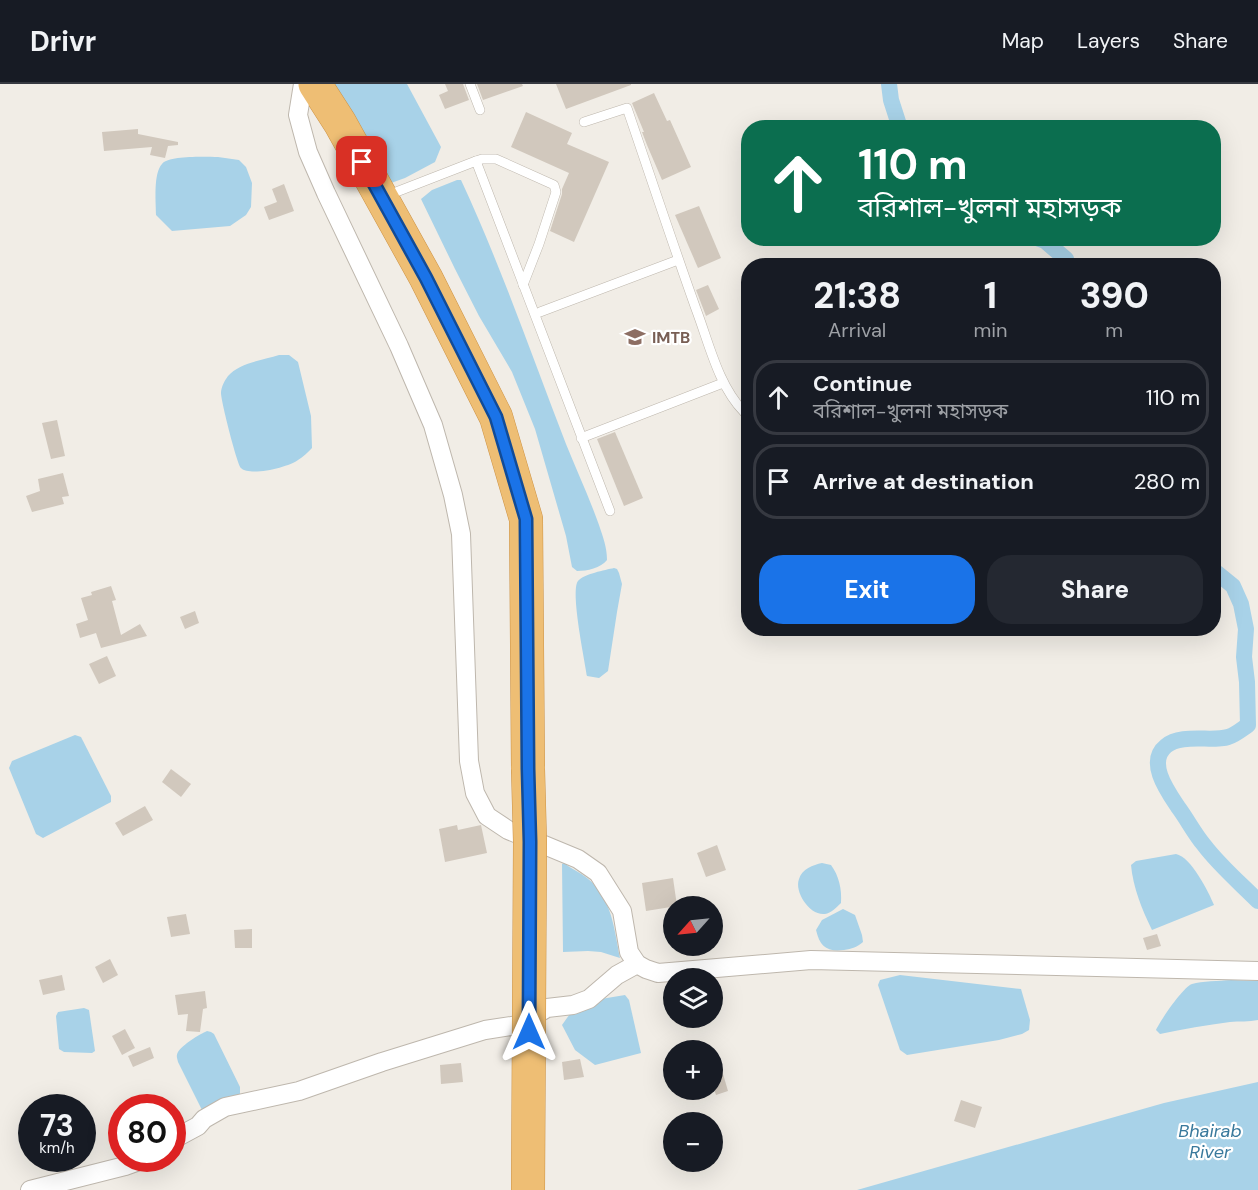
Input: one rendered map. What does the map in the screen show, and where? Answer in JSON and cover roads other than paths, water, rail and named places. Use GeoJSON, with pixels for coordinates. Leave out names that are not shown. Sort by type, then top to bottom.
{"type":"FeatureCollection","features":[{"type":"Feature","properties":{"kind":"highway"},"geometry":{"type":"LineString","coordinates":[[315,84],[340,123],[426,278],[496,417],[526,519],[530,854],[528,1190]]}},
{"type":"Feature","properties":{"kind":"street"},"geometry":{"type":"LineString","coordinates":[[303,84],[298,115],[308,152],[399,346],[433,425],[453,495],[461,534],[469,761],[475,793],[487,816],[494,821],[508,830],[578,859],[598,873],[622,911],[629,952],[637,964],[658,973],[811,960],[1258,971]]}},
{"type":"Feature","properties":{"kind":"street"},"geometry":{"type":"LineString","coordinates":[[186,1132],[225,1107],[299,1091],[485,1030],[518,1025],[547,1008],[573,1005],[589,999],[617,975],[637,964]]}},
{"type":"Feature","properties":{"kind":"street"},"geometry":{"type":"LineString","coordinates":[[30,1190],[108,1170]]}},
{"type":"Feature","properties":{"kind":"lane"},"geometry":{"type":"LineString","coordinates":[[471,84],[480,110]]}},
{"type":"Feature","properties":{"kind":"lane"},"geometry":{"type":"LineString","coordinates":[[584,122],[627,108],[678,260],[723,383],[741,409]]}},
{"type":"Feature","properties":{"kind":"lane"},"geometry":{"type":"LineString","coordinates":[[391,194],[482,159],[496,159],[554,185],[556,192],[523,285]]}},
{"type":"Feature","properties":{"kind":"lane"},"geometry":{"type":"LineString","coordinates":[[476,161],[610,511]]}},
{"type":"Feature","properties":{"kind":"lane"},"geometry":{"type":"LineString","coordinates":[[540,312],[678,260]]}},
{"type":"Feature","properties":{"kind":"lane"},"geometry":{"type":"LineString","coordinates":[[581,438],[723,383]]}},
{"type":"Feature","properties":{"kind":"water"},"geometry":{"type":"Polygon","coordinates":[[[332,84],[407,84],[441,147],[435,162],[391,183],[332,84]]]}},
{"type":"Feature","properties":{"kind":"water"},"geometry":{"type":"Polygon","coordinates":[[[188,157],[239,160],[246,167],[252,183],[251,207],[246,215],[230,226],[172,231],[156,215],[157,174],[162,164],[172,159],[188,157]]]}},
{"type":"Feature","properties":{"kind":"water"},"geometry":{"type":"Polygon","coordinates":[[[461,180],[490,245],[599,525],[606,546],[607,560],[594,568],[577,571],[572,567],[566,536],[535,429],[512,372],[479,316],[421,199],[432,190],[461,180]]]}},
{"type":"Feature","properties":{"kind":"water"},"geometry":{"type":"Polygon","coordinates":[[[279,355],[289,355],[298,362],[311,416],[312,448],[293,463],[270,470],[246,471],[239,464],[233,445],[226,419],[222,388],[228,376],[238,368],[279,355]]]}},
{"type":"Feature","properties":{"kind":"water"},"geometry":{"type":"Polygon","coordinates":[[[614,568],[619,573],[622,584],[608,671],[599,678],[587,676],[577,611],[576,587],[578,581],[585,576],[614,568]]]}},
{"type":"Feature","properties":{"kind":"water"},"geometry":{"type":"Polygon","coordinates":[[[75,735],[81,737],[111,796],[111,802],[43,838],[36,834],[9,768],[12,761],[75,735]]]}},
{"type":"Feature","properties":{"kind":"water"},"geometry":{"type":"Polygon","coordinates":[[[1176,854],[1182,856],[1193,868],[1214,905],[1152,930],[1138,898],[1131,865],[1136,861],[1176,854]]]}},
{"type":"Feature","properties":{"kind":"water"},"geometry":{"type":"Polygon","coordinates":[[[564,863],[587,878],[602,895],[611,914],[620,958],[601,952],[563,952],[562,864],[564,863]]]}},
{"type":"Feature","properties":{"kind":"water"},"geometry":{"type":"Polygon","coordinates":[[[822,863],[831,865],[834,869],[838,878],[841,903],[832,911],[819,914],[804,902],[798,884],[805,870],[822,863]]]}},
{"type":"Feature","properties":{"kind":"water"},"geometry":{"type":"Polygon","coordinates":[[[843,909],[855,915],[863,942],[847,950],[829,949],[822,944],[816,930],[822,920],[843,909]]]}},
{"type":"Feature","properties":{"kind":"water"},"geometry":{"type":"Polygon","coordinates":[[[900,975],[1021,989],[1030,1020],[1029,1030],[999,1040],[907,1055],[900,1050],[878,985],[880,980],[900,975]]]}},
{"type":"Feature","properties":{"kind":"water"},"geometry":{"type":"Polygon","coordinates":[[[1258,981],[1258,1020],[1221,1023],[1160,1034],[1156,1030],[1188,986],[1201,982],[1258,981]]]}},
{"type":"Feature","properties":{"kind":"water"},"geometry":{"type":"Polygon","coordinates":[[[625,995],[629,1000],[641,1053],[595,1065],[575,1050],[562,1025],[572,1011],[601,999],[625,995]]]}},
{"type":"Feature","properties":{"kind":"water"},"geometry":{"type":"Polygon","coordinates":[[[84,1008],[89,1010],[95,1051],[92,1053],[64,1052],[59,1049],[56,1016],[58,1012],[84,1008]]]}},
{"type":"Feature","properties":{"kind":"water"},"geometry":{"type":"Polygon","coordinates":[[[207,1031],[214,1034],[240,1087],[240,1095],[202,1110],[177,1056],[183,1046],[207,1031]]]}},
{"type":"Feature","properties":{"kind":"water","name":"Bhairab River"},"geometry":{"type":"Polygon","coordinates":[[[1258,1082],[1258,1190],[857,1190],[1164,1103],[1258,1082]]]}},
{"type":"Feature","properties":{"kind":"waterway"},"geometry":{"type":"LineString","coordinates":[[889,84],[897,120]]}},
{"type":"Feature","properties":{"kind":"waterway"},"geometry":{"type":"LineString","coordinates":[[1051,246],[1065,258]]}},
{"type":"Feature","properties":{"kind":"waterway"},"geometry":{"type":"LineString","coordinates":[[1221,576],[1233,586],[1241,604],[1246,629],[1244,657],[1248,725],[1228,737],[1172,742],[1160,753],[1158,768],[1169,793],[1200,840],[1223,867],[1258,901]]}},
{"type":"Feature","properties":{"kind":"place","name":"IMTB"},"geometry":{"type":"Point","coordinates":[635,337]}}]}
